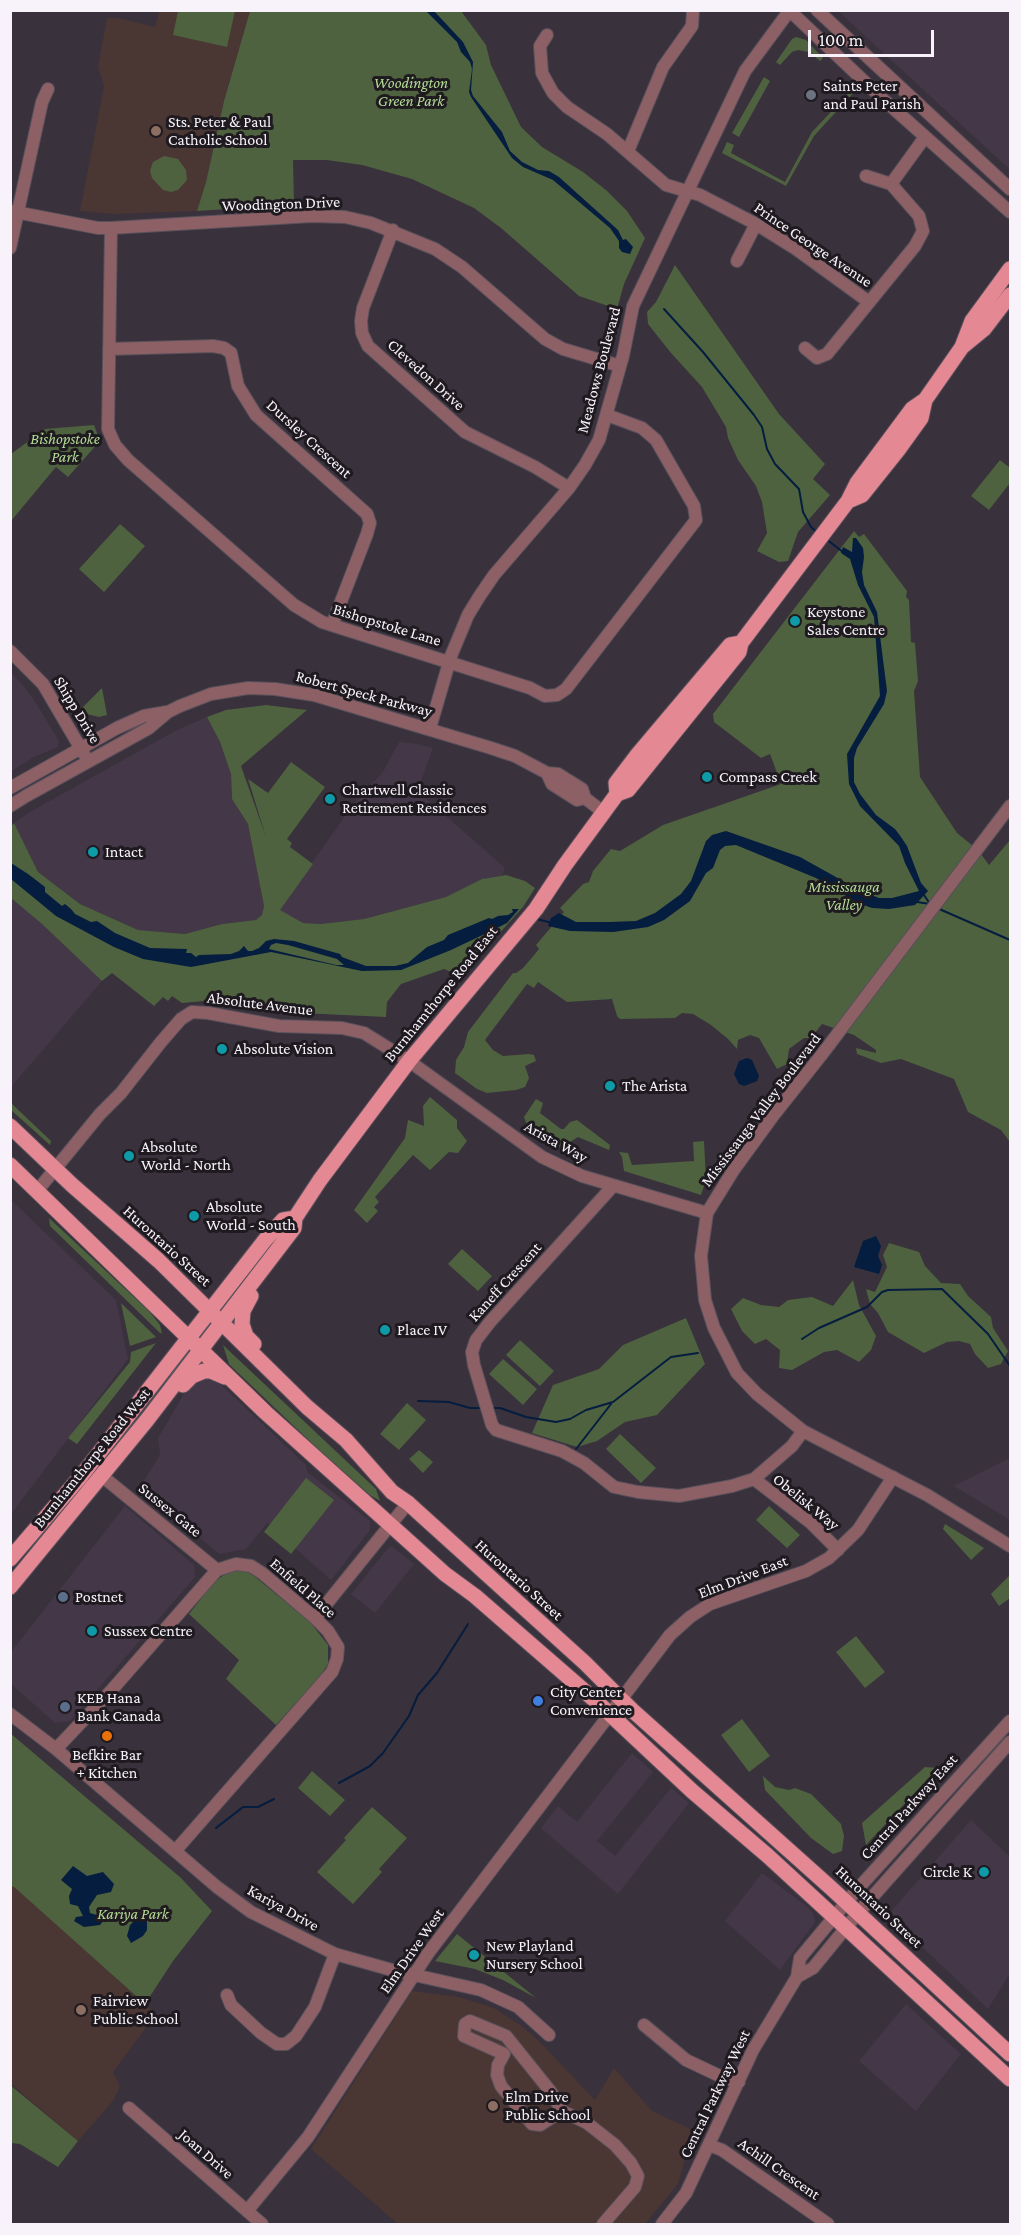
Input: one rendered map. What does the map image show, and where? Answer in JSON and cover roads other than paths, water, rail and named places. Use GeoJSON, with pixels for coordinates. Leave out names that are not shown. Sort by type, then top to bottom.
{"type":"FeatureCollection","features":[{"type":"Feature","properties":{"kind":"main road","name":"Burnhamthorpe Road East"},"geometry":{"type":"LineString","coordinates":[[222,1322],[294,1228],[295,1218],[320,1180],[409,1061],[536,909],[617,794],[616,783],[638,754],[730,645],[741,643],[848,501],[857,483],[912,409],[925,400],[962,347],[972,321],[1011,269]]}},
{"type":"Feature","properties":{"kind":"main road","name":"Burnhamthorpe Road East"},"geometry":{"type":"LineString","coordinates":[[962,347],[984,329],[1011,295]]}},
{"type":"Feature","properties":{"kind":"main road","name":"Hurontario Street"},"geometry":{"type":"LineString","coordinates":[[10,1126],[159,1261],[307,1407],[346,1440],[392,1492],[408,1503],[585,1663],[620,1699],[1011,2054]]}},
{"type":"Feature","properties":{"kind":"main road"},"geometry":{"type":"LineString","coordinates":[[10,1165],[258,1406],[445,1574],[475,1596],[610,1714],[1011,2079]]}},
{"type":"Feature","properties":{"kind":"main road","name":"Burnhamthorpe Road East"},"geometry":{"type":"LineString","coordinates":[[210,1311],[283,1220],[295,1218]]}},
{"type":"Feature","properties":{"kind":"main road"},"geometry":{"type":"LineString","coordinates":[[275,1253],[270,1270],[245,1304],[242,1318],[243,1329],[246,1336],[304,1395],[307,1407]]}},
{"type":"Feature","properties":{"kind":"main road","name":"Burnhamthorpe Road West"},"geometry":{"type":"LineString","coordinates":[[10,1559],[82,1475],[210,1311]]}},
{"type":"Feature","properties":{"kind":"main road","name":"Burnhamthorpe Road West"},"geometry":{"type":"LineString","coordinates":[[10,1587],[102,1476],[222,1322]]}},
{"type":"Feature","properties":{"kind":"main road"},"geometry":{"type":"LineString","coordinates":[[153,1412],[164,1410],[186,1381],[204,1371],[219,1374],[258,1406]]}},
{"type":"Feature","properties":{"kind":"street"},"geometry":{"type":"LineString","coordinates":[[628,151],[663,67],[692,26],[693,10]]}},
{"type":"Feature","properties":{"kind":"street"},"geometry":{"type":"LineString","coordinates":[[817,10],[1011,189]]}},
{"type":"Feature","properties":{"kind":"street"},"geometry":{"type":"LineString","coordinates":[[790,11],[925,137],[1011,212]]}},
{"type":"Feature","properties":{"kind":"street","name":"Meadows Boulevard"},"geometry":{"type":"LineString","coordinates":[[430,728],[459,634],[479,597],[494,575],[569,488],[599,440],[608,415],[633,306],[745,71],[790,11]]}},
{"type":"Feature","properties":{"kind":"street","name":"Prince George Avenue"},"geometry":{"type":"LineString","coordinates":[[547,35],[540,46],[542,73],[553,93],[567,107],[608,134],[666,185],[706,198],[756,224],[796,249],[869,302]]}},
{"type":"Feature","properties":{"kind":"street"},"geometry":{"type":"LineString","coordinates":[[10,248],[14,212],[42,102],[48,89]]}},
{"type":"Feature","properties":{"kind":"street"},"geometry":{"type":"LineString","coordinates":[[891,184],[925,137]]}},
{"type":"Feature","properties":{"kind":"street"},"geometry":{"type":"LineString","coordinates":[[805,348],[817,358],[827,354],[915,246],[923,231],[919,216],[891,184],[866,176]]}},
{"type":"Feature","properties":{"kind":"street","name":"Woodington Drive"},"geometry":{"type":"LineString","coordinates":[[14,212],[98,228],[329,216],[371,223],[435,249],[462,267],[545,339],[563,349],[620,366]]}},
{"type":"Feature","properties":{"kind":"street"},"geometry":{"type":"LineString","coordinates":[[737,261],[756,224]]}},
{"type":"Feature","properties":{"kind":"street","name":"Bishopstoke Lane"},"geometry":{"type":"LineString","coordinates":[[111,228],[108,429],[115,445],[128,460],[294,605],[310,616],[332,625],[530,688],[544,696],[557,694],[569,685],[696,520],[694,506],[656,440],[642,428],[608,415]]}},
{"type":"Feature","properties":{"kind":"street","name":"Clevedon Drive"},"geometry":{"type":"LineString","coordinates":[[393,230],[363,308],[362,333],[368,346],[465,432],[535,467],[569,488]]}},
{"type":"Feature","properties":{"kind":"street","name":"Dursley Crescent"},"geometry":{"type":"LineString","coordinates":[[109,349],[213,346],[224,348],[231,353],[238,386],[255,415],[367,514],[370,523],[367,534],[332,625]]}},
{"type":"Feature","properties":{"kind":"street","name":"Shipp Drive"},"geometry":{"type":"LineString","coordinates":[[10,651],[43,684],[88,761]]}},
{"type":"Feature","properties":{"kind":"street","name":"Robert Speck Parkway"},"geometry":{"type":"LineString","coordinates":[[10,788],[117,728],[144,716],[168,712],[211,694],[248,688],[275,689],[323,697],[515,756],[548,773],[558,774],[582,789],[585,798],[603,812]]}},
{"type":"Feature","properties":{"kind":"street","name":"Robert Speck Parkway"},"geometry":{"type":"LineString","coordinates":[[10,807],[149,728],[168,712]]}},
{"type":"Feature","properties":{"kind":"street","name":"Mississauga Valley Boulevard"},"geometry":{"type":"LineString","coordinates":[[1011,806],[733,1171],[707,1213],[702,1242],[701,1272],[705,1300],[719,1341],[737,1374],[757,1394],[803,1431],[893,1477],[1011,1546]]}},
{"type":"Feature","properties":{"kind":"street","name":"Absolute Avenue"},"geometry":{"type":"LineString","coordinates":[[37,1191],[100,1114],[121,1093],[161,1042],[181,1020],[192,1012],[279,1026],[342,1028],[364,1033],[409,1061]]}},
{"type":"Feature","properties":{"kind":"street","name":"Arista Way"},"geometry":{"type":"LineString","coordinates":[[409,1061],[542,1157],[572,1172],[613,1186],[707,1213]]}},
{"type":"Feature","properties":{"kind":"street","name":"Kaneff Crescent"},"geometry":{"type":"LineString","coordinates":[[613,1186],[476,1340],[472,1352],[490,1422],[496,1430],[570,1456],[584,1463],[614,1487],[679,1496],[754,1479],[792,1446],[803,1431]]}},
{"type":"Feature","properties":{"kind":"street","name":"Sussex Gate"},"geometry":{"type":"LineString","coordinates":[[102,1476],[217,1570]]}},
{"type":"Feature","properties":{"kind":"street","name":"Elm Drive East"},"geometry":{"type":"LineString","coordinates":[[610,1714],[670,1635],[690,1617],[718,1601],[806,1570],[829,1558],[858,1530],[893,1477]]}},
{"type":"Feature","properties":{"kind":"street","name":"Obelisk Way"},"geometry":{"type":"LineString","coordinates":[[754,1479],[812,1524],[838,1550]]}},
{"type":"Feature","properties":{"kind":"street"},"geometry":{"type":"LineString","coordinates":[[315,1618],[408,1503]]}},
{"type":"Feature","properties":{"kind":"street","name":"Enfield Place"},"geometry":{"type":"LineString","coordinates":[[176,1850],[332,1672],[337,1659],[338,1647],[328,1631],[262,1573],[251,1566],[236,1564],[217,1570]]}},
{"type":"Feature","properties":{"kind":"street"},"geometry":{"type":"LineString","coordinates":[[56,1749],[110,1692],[217,1570]]}},
{"type":"Feature","properties":{"kind":"street","name":"Kariya Drive"},"geometry":{"type":"LineString","coordinates":[[10,1714],[56,1749],[217,1887],[250,1912],[335,1954],[482,1990],[518,2007],[549,2035]]}},
{"type":"Feature","properties":{"kind":"street","name":"Elm Drive West"},"geometry":{"type":"LineString","coordinates":[[247,2211],[309,2137],[414,1974],[610,1714]]}},
{"type":"Feature","properties":{"kind":"street","name":"Central Parkway East"},"geometry":{"type":"LineString","coordinates":[[845,1928],[852,1908],[913,1828],[1011,1721]]}},
{"type":"Feature","properties":{"kind":"street","name":"Central Parkway East"},"geometry":{"type":"LineString","coordinates":[[834,1917],[852,1908],[924,1838],[1011,1743]]}},
{"type":"Feature","properties":{"kind":"street"},"geometry":{"type":"LineString","coordinates":[[913,1828],[924,1838]]}},
{"type":"Feature","properties":{"kind":"street","name":"Central Parkway West"},"geometry":{"type":"LineString","coordinates":[[662,2224],[686,2193],[770,2020],[797,1977],[800,1958],[834,1917]]}},
{"type":"Feature","properties":{"kind":"street","name":"Central Parkway West"},"geometry":{"type":"LineString","coordinates":[[797,1977],[813,1968],[845,1928]]}},
{"type":"Feature","properties":{"kind":"street"},"geometry":{"type":"LineString","coordinates":[[227,1995],[231,2005],[261,2033],[277,2044],[286,2044],[296,2036],[315,2007],[335,1954]]}},
{"type":"Feature","properties":{"kind":"street"},"geometry":{"type":"LineString","coordinates":[[562,2111],[540,2126],[532,2124],[501,2086],[497,2075],[498,2065],[504,2054],[464,2036],[465,2024],[470,2021],[506,2036],[551,2092],[562,2111],[587,2123],[615,2145],[631,2163],[638,2176],[635,2187],[603,2224]]}},
{"type":"Feature","properties":{"kind":"street"},"geometry":{"type":"LineString","coordinates":[[644,2025],[686,2060],[724,2078],[739,2082]]}},
{"type":"Feature","properties":{"kind":"street","name":"Joan Drive"},"geometry":{"type":"LineString","coordinates":[[129,2108],[262,2224]]}},
{"type":"Feature","properties":{"kind":"street","name":"Achill Crescent"},"geometry":{"type":"LineString","coordinates":[[709,2145],[722,2150],[828,2224]]}},
{"type":"Feature","properties":{"kind":"water"},"geometry":{"type":"Polygon","coordinates":[[[426,11],[434,11],[463,42],[473,62],[471,90],[473,96],[502,132],[510,151],[522,162],[538,170],[549,171],[559,177],[618,230],[623,240],[626,239],[633,247],[630,254],[622,252],[619,248],[619,241],[610,228],[553,180],[523,167],[512,158],[471,97],[469,92],[472,69],[470,62],[461,52],[457,42],[426,11]]]}},
{"type":"Feature","properties":{"kind":"water"},"geometry":{"type":"Polygon","coordinates":[[[853,538],[856,538],[863,548],[864,585],[877,612],[887,691],[884,704],[857,748],[854,758],[854,782],[876,815],[895,829],[901,837],[907,846],[921,883],[928,891],[915,905],[889,909],[872,908],[858,903],[816,878],[736,845],[725,846],[720,850],[713,868],[706,873],[690,901],[664,920],[648,927],[613,932],[570,931],[548,926],[551,918],[559,913],[576,922],[610,922],[636,921],[655,913],[681,894],[691,881],[706,841],[712,835],[726,831],[800,857],[861,891],[879,898],[892,898],[919,891],[899,846],[860,806],[849,784],[847,754],[880,696],[874,617],[858,585],[850,559],[841,553],[843,547],[852,552],[853,538]]]}},
{"type":"Feature","properties":{"kind":"water"},"geometry":{"type":"Polygon","coordinates":[[[11,863],[45,887],[45,892],[62,906],[65,904],[75,914],[91,922],[97,921],[115,933],[150,948],[187,949],[186,953],[191,953],[196,957],[231,954],[244,946],[248,951],[252,951],[266,941],[274,939],[294,941],[340,954],[342,957],[366,966],[395,966],[408,963],[427,947],[444,940],[448,935],[489,918],[508,915],[513,912],[512,909],[519,909],[507,923],[451,950],[401,970],[362,971],[271,952],[191,967],[143,959],[114,947],[56,916],[11,879],[11,863]],[[276,943],[269,949],[344,965],[337,959],[276,943]]]}},
{"type":"Feature","properties":{"kind":"water"},"geometry":{"type":"Polygon","coordinates":[[[747,1058],[752,1060],[759,1076],[757,1081],[744,1086],[739,1084],[734,1074],[739,1061],[747,1058]]]}},
{"type":"Feature","properties":{"kind":"water"},"geometry":{"type":"Polygon","coordinates":[[[876,1236],[881,1246],[878,1256],[882,1265],[879,1274],[854,1267],[863,1241],[876,1236]]]}},
{"type":"Feature","properties":{"kind":"water"},"geometry":{"type":"Polygon","coordinates":[[[73,1866],[87,1876],[103,1872],[114,1884],[111,1892],[97,1895],[89,1907],[90,1913],[103,1917],[104,1920],[100,1925],[84,1927],[74,1921],[76,1917],[83,1916],[78,1906],[70,1904],[69,1896],[72,1889],[61,1880],[73,1866]]]}},
{"type":"Feature","properties":{"kind":"water"},"geometry":{"type":"Polygon","coordinates":[[[142,1918],[147,1920],[147,1930],[143,1936],[131,1943],[127,1936],[130,1925],[142,1918]]]}},
{"type":"Feature","properties":{"kind":"waterway"},"geometry":{"type":"LineString","coordinates":[[664,309],[703,352],[754,415],[762,427],[767,449],[775,464],[799,489],[803,512],[811,527],[817,532]]}},
{"type":"Feature","properties":{"kind":"waterway"},"geometry":{"type":"LineString","coordinates":[[826,539],[843,552]]}},
{"type":"Feature","properties":{"kind":"waterway"},"geometry":{"type":"LineString","coordinates":[[924,895],[930,904]]}},
{"type":"Feature","properties":{"kind":"waterway"},"geometry":{"type":"LineString","coordinates":[[917,902],[930,904]]}},
{"type":"Feature","properties":{"kind":"waterway"},"geometry":{"type":"LineString","coordinates":[[937,908],[1010,940]]}},
{"type":"Feature","properties":{"kind":"waterway"},"geometry":{"type":"LineString","coordinates":[[537,919],[552,923]]}},
{"type":"Feature","properties":{"kind":"waterway"},"geometry":{"type":"LineString","coordinates":[[802,1339],[819,1328],[867,1307],[882,1292],[942,1289],[988,1334],[1010,1366]]}},
{"type":"Feature","properties":{"kind":"waterway"},"geometry":{"type":"LineString","coordinates":[[492,1408],[556,1422],[570,1419],[586,1410],[613,1402],[671,1357],[698,1353]]}},
{"type":"Feature","properties":{"kind":"waterway"},"geometry":{"type":"LineString","coordinates":[[418,1401],[449,1402],[470,1408],[483,1408]]}},
{"type":"Feature","properties":{"kind":"waterway"},"geometry":{"type":"LineString","coordinates":[[576,1449],[611,1404]]}},
{"type":"Feature","properties":{"kind":"waterway"},"geometry":{"type":"LineString","coordinates":[[339,1783],[370,1766],[383,1753],[409,1716],[418,1695],[437,1673],[468,1624]]}},
{"type":"Feature","properties":{"kind":"waterway"},"geometry":{"type":"LineString","coordinates":[[216,1828],[243,1807],[258,1807],[274,1799]]}},
{"type":"Feature","properties":{"kind":"place","name":"Saints Peter and Paul Parish"},"geometry":{"type":"Point","coordinates":[811,95]}},
{"type":"Feature","properties":{"kind":"place","name":"Sts. Peter & Paul Catholic School"},"geometry":{"type":"Point","coordinates":[156,131]}},
{"type":"Feature","properties":{"kind":"place","name":"Keystone Sales Centre"},"geometry":{"type":"Point","coordinates":[795,621]}},
{"type":"Feature","properties":{"kind":"place","name":"Compass Creek"},"geometry":{"type":"Point","coordinates":[707,777]}},
{"type":"Feature","properties":{"kind":"place","name":"Chartwell Classic Retirement Residences"},"geometry":{"type":"Point","coordinates":[330,799]}},
{"type":"Feature","properties":{"kind":"place","name":"Intact"},"geometry":{"type":"Point","coordinates":[93,852]}},
{"type":"Feature","properties":{"kind":"place","name":"Absolute Vision"},"geometry":{"type":"Point","coordinates":[222,1049]}},
{"type":"Feature","properties":{"kind":"place","name":"The Arista"},"geometry":{"type":"Point","coordinates":[610,1086]}},
{"type":"Feature","properties":{"kind":"place","name":"Absolute World - North"},"geometry":{"type":"Point","coordinates":[129,1156]}},
{"type":"Feature","properties":{"kind":"place","name":"Absolute World - South"},"geometry":{"type":"Point","coordinates":[194,1216]}},
{"type":"Feature","properties":{"kind":"place","name":"Place IV"},"geometry":{"type":"Point","coordinates":[385,1330]}},
{"type":"Feature","properties":{"kind":"place","name":"Postnet"},"geometry":{"type":"Point","coordinates":[63,1597]}},
{"type":"Feature","properties":{"kind":"place","name":"Sussex Centre"},"geometry":{"type":"Point","coordinates":[92,1631]}},
{"type":"Feature","properties":{"kind":"place","name":"City Center Convenience"},"geometry":{"type":"Point","coordinates":[538,1701]}},
{"type":"Feature","properties":{"kind":"place","name":"KEB Hana Bank Canada"},"geometry":{"type":"Point","coordinates":[65,1707]}},
{"type":"Feature","properties":{"kind":"place","name":"Befkire Bar + Kitchen"},"geometry":{"type":"Point","coordinates":[107,1736]}},
{"type":"Feature","properties":{"kind":"place","name":"Circle K"},"geometry":{"type":"Point","coordinates":[984,1872]}},
{"type":"Feature","properties":{"kind":"place","name":"New Playland Nursery School"},"geometry":{"type":"Point","coordinates":[474,1955]}},
{"type":"Feature","properties":{"kind":"place","name":"Fairview Public School"},"geometry":{"type":"Point","coordinates":[81,2010]}},
{"type":"Feature","properties":{"kind":"place","name":"Elm Drive Public School"},"geometry":{"type":"Point","coordinates":[493,2106]}},
{"type":"Feature","properties":{"kind":"park label","name":"Woodington Green Park"},"geometry":{"type":"Point","coordinates":[411,92]}},
{"type":"Feature","properties":{"kind":"park label","name":"Bishopstoke Park"},"geometry":{"type":"Point","coordinates":[65,448]}},
{"type":"Feature","properties":{"kind":"park label","name":"Mississauga Valley"},"geometry":{"type":"Point","coordinates":[844,896]}},
{"type":"Feature","properties":{"kind":"park label","name":"Kariya Park"},"geometry":{"type":"Point","coordinates":[133,1914]}}]}
